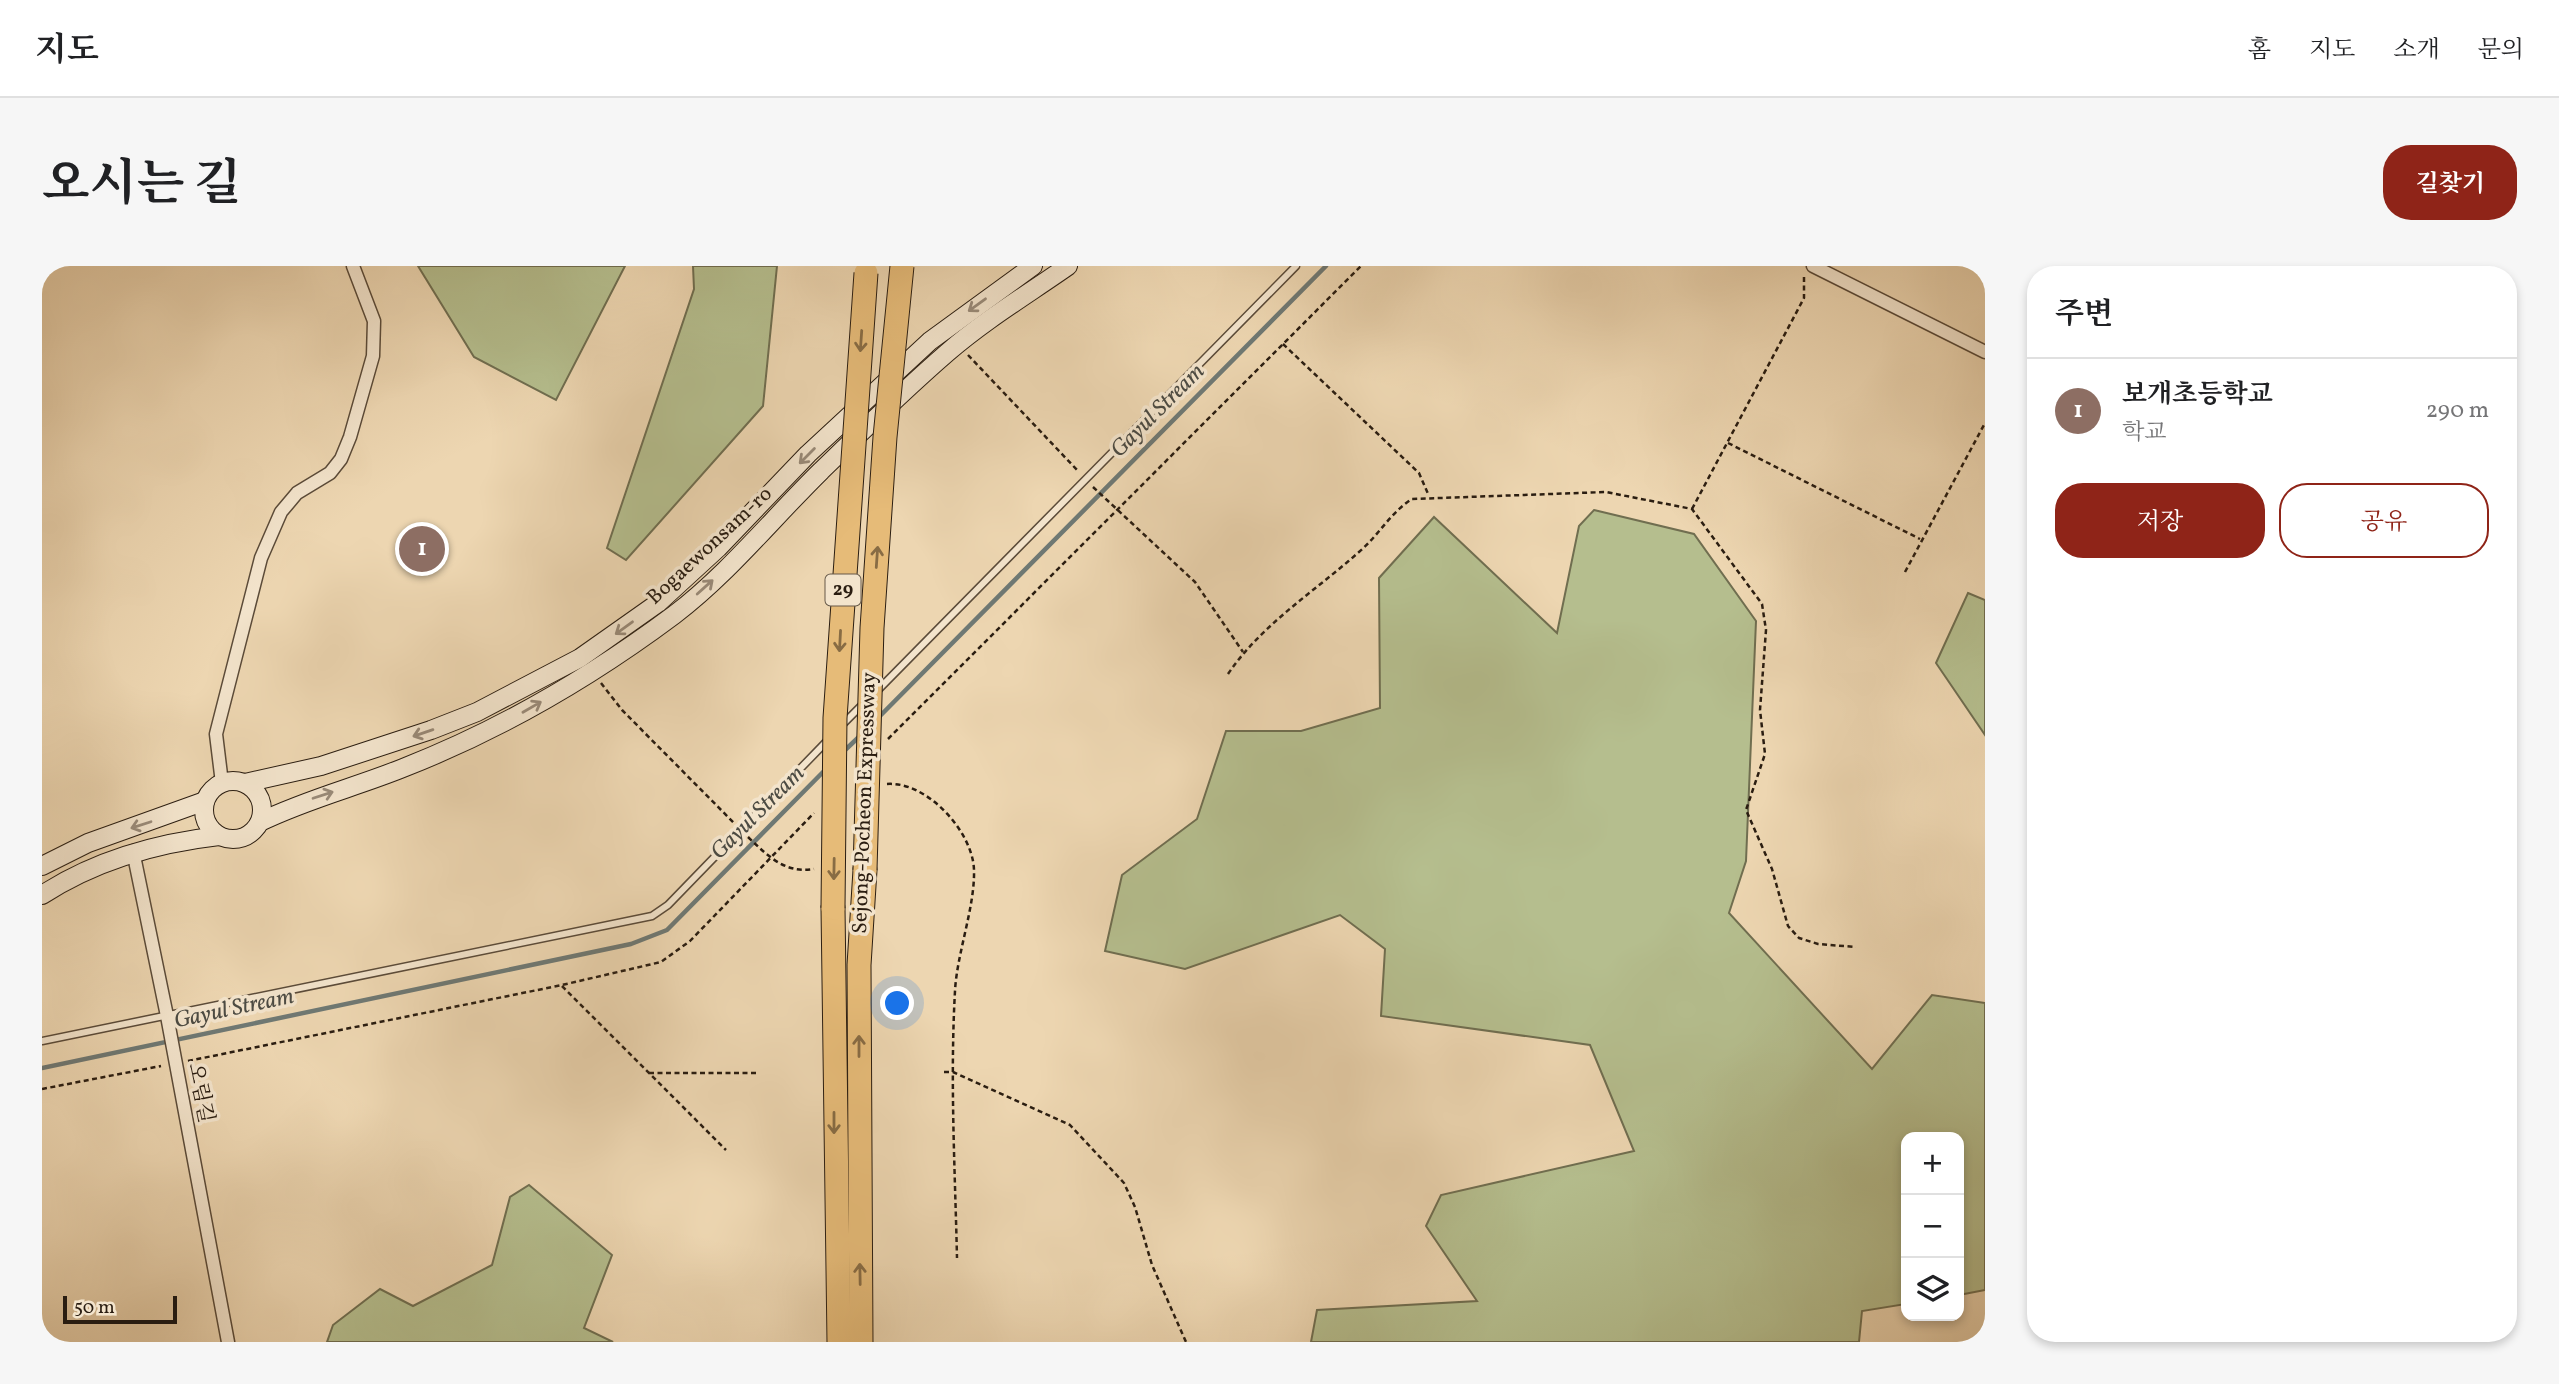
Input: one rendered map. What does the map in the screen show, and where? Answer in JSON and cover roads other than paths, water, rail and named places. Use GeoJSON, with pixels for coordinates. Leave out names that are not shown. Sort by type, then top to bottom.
{"type":"FeatureCollection","features":[{"type":"Feature","properties":{"kind":"highway","name":"Sejong-Pocheon Expressway"},"geometry":{"type":"LineString","coordinates":[[861,1342],[859,1002],[866,870],[871,651],[886,437],[902,266]]}},
{"type":"Feature","properties":{"kind":"highway","name":"Sejong-Pocheon Expressway"},"geometry":{"type":"LineString","coordinates":[[839,1342],[833,908],[835,718],[867,270]]}},
{"type":"Feature","properties":{"kind":"main road","name":"Bogaewonsam-ro"},"geometry":{"type":"LineString","coordinates":[[245,783],[321,766],[431,730],[477,712],[580,658],[658,603],[718,548],[808,454],[930,341],[1033,266]]}},
{"type":"Feature","properties":{"kind":"main road","name":"Bogaewonsam-ro"},"geometry":{"type":"LineString","coordinates":[[260,822],[296,804],[402,769],[491,730],[592,672],[676,613],[717,577],[819,473],[958,344],[1068,266]]}},
{"type":"Feature","properties":{"kind":"main road"},"geometry":{"type":"LineString","coordinates":[[42,895],[133,851],[179,840],[219,836],[239,838],[248,835],[260,822],[262,803],[253,788],[245,783],[236,780],[222,783],[210,792],[205,801],[206,821],[219,836]]}},
{"type":"Feature","properties":{"kind":"main road"},"geometry":{"type":"LineString","coordinates":[[42,866],[89,843],[205,801]]}},
{"type":"Feature","properties":{"kind":"street"},"geometry":{"type":"LineString","coordinates":[[222,783],[216,734],[261,558],[281,512],[297,493],[330,473],[341,459],[373,356],[374,321],[353,266]]}},
{"type":"Feature","properties":{"kind":"street"},"geometry":{"type":"LineString","coordinates":[[1813,266],[1985,352]]}},
{"type":"Feature","properties":{"kind":"street","name":"오림길"},"geometry":{"type":"LineString","coordinates":[[133,851],[228,1342]]}},
{"type":"Feature","properties":{"kind":"lane"},"geometry":{"type":"LineString","coordinates":[[42,1041],[652,916],[668,905],[740,829],[1088,482],[1296,266]]}},
{"type":"Feature","properties":{"kind":"waterway","name":"Gayul Stream"},"geometry":{"type":"LineString","coordinates":[[878,718],[1326,266]]}},
{"type":"Feature","properties":{"kind":"waterway","name":"Gayul Stream"},"geometry":{"type":"LineString","coordinates":[[843,752],[862,734]]}},
{"type":"Feature","properties":{"kind":"waterway","name":"Gayul Stream"},"geometry":{"type":"LineString","coordinates":[[42,1068],[631,944],[667,930],[827,768]]}},
{"type":"Feature","properties":{"kind":"place","name":"보개초등학교"},"geometry":{"type":"Point","coordinates":[422,549]}}]}
